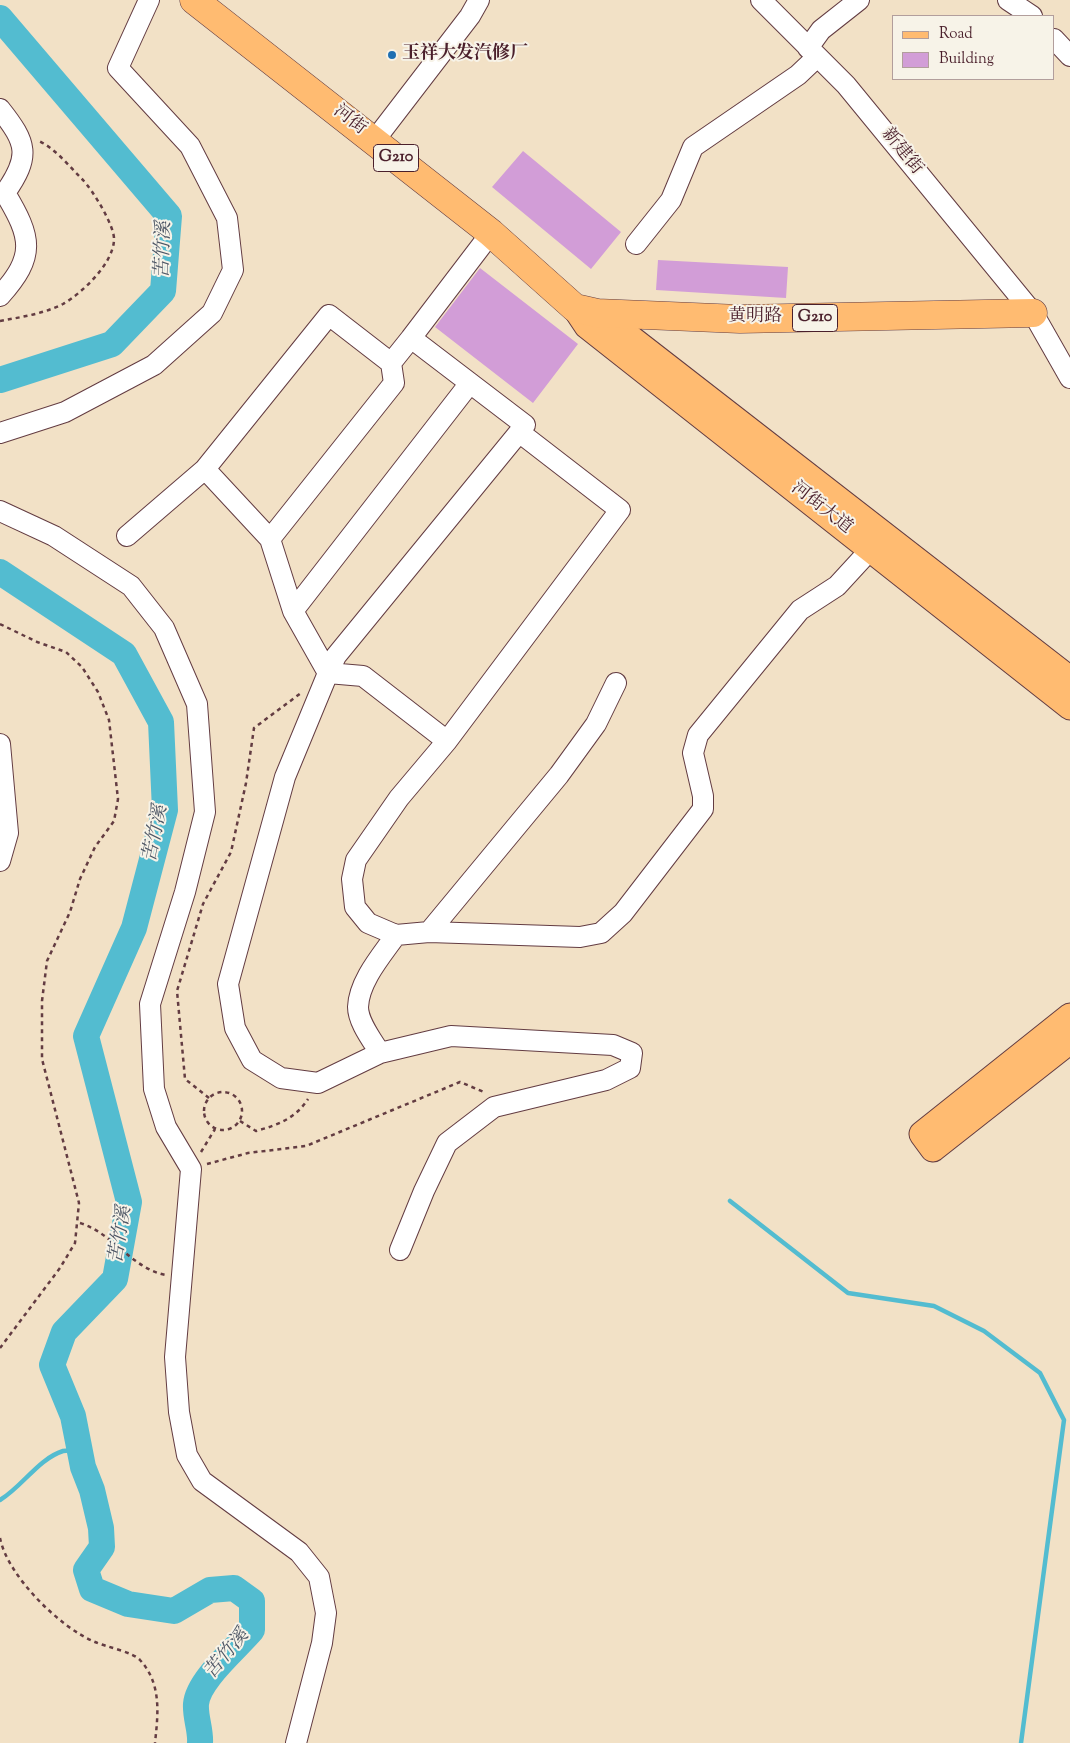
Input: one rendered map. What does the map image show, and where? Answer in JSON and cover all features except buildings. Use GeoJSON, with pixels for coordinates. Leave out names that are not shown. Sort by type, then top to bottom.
{"type":"FeatureCollection","features":[{"type":"Feature","properties":{"kind":"highway","name":"河街"},"geometry":{"type":"LineString","coordinates":[[194,0],[492,233],[586,310]]}},
{"type":"Feature","properties":{"kind":"highway","name":"黄明路"},"geometry":{"type":"LineString","coordinates":[[586,310],[740,319],[1033,313]]}},
{"type":"Feature","properties":{"kind":"main road","name":"河街大道"},"geometry":{"type":"LineString","coordinates":[[586,310],[587,326],[871,548],[1070,707]]}},
{"type":"Feature","properties":{"kind":"main road","name":"河街大道"},"geometry":{"type":"LineString","coordinates":[[586,310],[1070,679]]}},
{"type":"Feature","properties":{"kind":"main road"},"geometry":{"type":"LineString","coordinates":[[1070,1016],[922,1134],[934,1149],[1070,1041]]}},
{"type":"Feature","properties":{"kind":"street"},"geometry":{"type":"LineString","coordinates":[[0,433],[65,412],[154,365],[212,313],[234,270],[227,218],[190,146],[118,68],[149,0]]}},
{"type":"Feature","properties":{"kind":"street"},"geometry":{"type":"LineString","coordinates":[[374,141],[470,16],[479,0]]}},
{"type":"Feature","properties":{"kind":"street","name":"新建街"},"geometry":{"type":"LineString","coordinates":[[761,0],[846,85],[1033,313],[1070,378]]}},
{"type":"Feature","properties":{"kind":"street"},"geometry":{"type":"LineString","coordinates":[[636,244],[671,200],[693,147],[798,75],[812,52],[821,30],[859,0]]}},
{"type":"Feature","properties":{"kind":"street"},"geometry":{"type":"LineString","coordinates":[[1008,0],[1030,15]]}},
{"type":"Feature","properties":{"kind":"street"},"geometry":{"type":"LineString","coordinates":[[1055,41],[1070,56]]}},
{"type":"Feature","properties":{"kind":"street"},"geometry":{"type":"LineString","coordinates":[[0,109],[19,132],[22,150],[20,172],[3,194],[22,220],[28,252],[17,276],[0,296]]}},
{"type":"Feature","properties":{"kind":"street"},"geometry":{"type":"LineString","coordinates":[[391,363],[492,233]]}},
{"type":"Feature","properties":{"kind":"street"},"geometry":{"type":"LineString","coordinates":[[127,536],[205,469],[329,315],[391,363],[394,383],[270,539]]}},
{"type":"Feature","properties":{"kind":"street"},"geometry":{"type":"LineString","coordinates":[[400,1250],[424,1190],[447,1143],[494,1107],[606,1080],[630,1068],[632,1053],[613,1045],[451,1036],[380,1053],[318,1083],[281,1078],[252,1060],[235,1028],[228,984],[285,777],[336,656],[525,425],[411,338]]}},
{"type":"Feature","properties":{"kind":"street"},"geometry":{"type":"LineString","coordinates":[[293,611],[470,384]]}},
{"type":"Feature","properties":{"kind":"street"},"geometry":{"type":"LineString","coordinates":[[519,432],[620,510],[447,742],[399,798],[356,860],[352,879],[356,907],[368,922],[396,935],[429,932],[580,937],[601,933],[622,913],[703,809],[703,796],[693,753],[698,735],[800,610],[837,586],[871,548]]}},
{"type":"Feature","properties":{"kind":"street"},"geometry":{"type":"LineString","coordinates":[[205,469],[270,539],[293,611],[328,673]]}},
{"type":"Feature","properties":{"kind":"street"},"geometry":{"type":"LineString","coordinates":[[0,511],[54,536],[131,586],[164,628],[197,704],[205,812],[185,892],[150,1004],[154,1089],[166,1127],[191,1169],[175,1357],[179,1412],[187,1456],[202,1481],[299,1552],[319,1577],[326,1613],[322,1643],[296,1743]]}},
{"type":"Feature","properties":{"kind":"street"},"geometry":{"type":"LineString","coordinates":[[328,673],[363,676],[447,742]]}},
{"type":"Feature","properties":{"kind":"street"},"geometry":{"type":"LineString","coordinates":[[429,932],[559,776],[596,724],[616,683]]}},
{"type":"Feature","properties":{"kind":"street"},"geometry":{"type":"LineString","coordinates":[[0,744],[8,833],[0,861]]}},
{"type":"Feature","properties":{"kind":"street"},"geometry":{"type":"LineString","coordinates":[[380,1053],[366,1029],[358,1007],[368,973],[396,935]]}},
{"type":"Feature","properties":{"kind":"path"},"geometry":{"type":"LineString","coordinates":[[0,321],[33,315],[63,304],[86,287],[106,264],[114,240],[106,215],[90,187],[49,145],[19,132]]}},
{"type":"Feature","properties":{"kind":"path"},"geometry":{"type":"LineString","coordinates":[[0,624],[37,642],[66,652],[82,667],[98,692],[109,720],[118,799],[114,821],[95,847],[80,878],[70,912],[47,961],[42,1000],[42,1059],[80,1203],[75,1243],[60,1268],[0,1348]]}},
{"type":"Feature","properties":{"kind":"path"},"geometry":{"type":"LineString","coordinates":[[209,1098],[184,1079],[177,991],[203,904],[231,852],[246,783],[254,728],[328,673]]}},
{"type":"Feature","properties":{"kind":"path"},"geometry":{"type":"LineString","coordinates":[[191,1169],[248,1154],[306,1146],[460,1082],[486,1093],[494,1107]]}},
{"type":"Feature","properties":{"kind":"path"},"geometry":{"type":"LineString","coordinates":[[240,1121],[256,1132],[281,1124],[303,1107],[318,1083]]}},
{"type":"Feature","properties":{"kind":"path"},"geometry":{"type":"LineString","coordinates":[[220,1092],[232,1094],[237,1098],[242,1109],[240,1121],[226,1130],[215,1129],[206,1120],[204,1115],[204,1109],[209,1098],[220,1092]]}},
{"type":"Feature","properties":{"kind":"path"},"geometry":{"type":"LineString","coordinates":[[191,1169],[215,1129]]}},
{"type":"Feature","properties":{"kind":"path"},"geometry":{"type":"LineString","coordinates":[[79,1223],[91,1227],[109,1238],[152,1272],[182,1278]]}},
{"type":"Feature","properties":{"kind":"path"},"geometry":{"type":"LineString","coordinates":[[0,1538],[2,1547],[14,1571],[63,1623],[93,1641],[140,1659],[154,1680],[158,1696],[155,1743]]}},
{"type":"Feature","properties":{"kind":"waterway","name":"苦竹溪"},"geometry":{"type":"LineString","coordinates":[[0,18],[169,216],[163,291],[112,344],[0,380]]}},
{"type":"Feature","properties":{"kind":"waterway","name":"苦竹溪"},"geometry":{"type":"LineString","coordinates":[[0,572],[124,654],[161,722],[165,810],[134,928],[86,1036],[129,1202],[115,1279],[64,1332],[52,1365],[73,1416],[83,1467],[92,1490],[101,1528],[102,1547],[86,1570],[92,1589],[128,1604],[174,1611],[210,1590],[234,1588],[252,1601],[252,1630],[210,1675],[198,1695],[196,1709],[200,1743]]}},
{"type":"Feature","properties":{"kind":"waterway"},"geometry":{"type":"LineString","coordinates":[[730,1201],[848,1293],[934,1306],[984,1331],[1040,1373],[1064,1420],[1021,1743]]}},
{"type":"Feature","properties":{"kind":"waterway"},"geometry":{"type":"LineString","coordinates":[[0,1500],[54,1455],[63,1451],[80,1451]]}},
{"type":"Feature","properties":{"kind":"place","name":"玉祥大发汽修厂"},"geometry":{"type":"Point","coordinates":[392,55]}}]}
